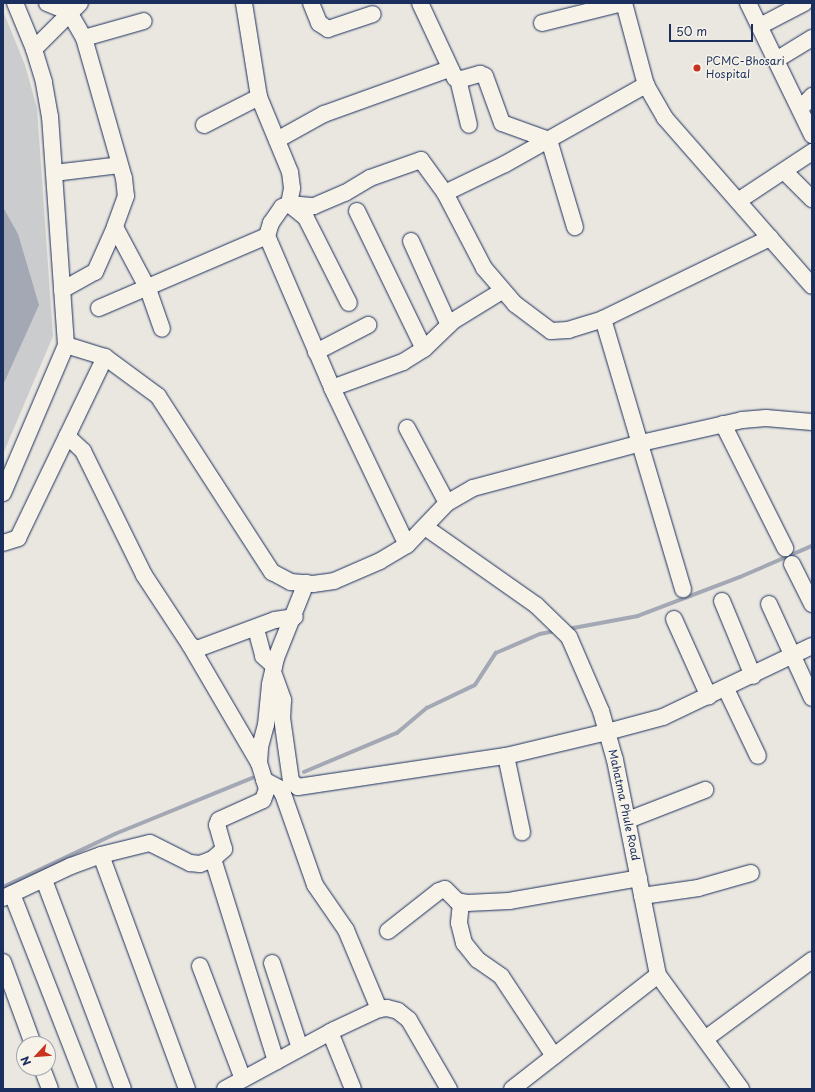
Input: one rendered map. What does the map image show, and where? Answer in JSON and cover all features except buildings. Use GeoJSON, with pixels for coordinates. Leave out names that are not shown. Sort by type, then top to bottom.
{"type":"FeatureCollection","features":[{"type":"Feature","properties":{"kind":"street"},"geometry":{"type":"LineString","coordinates":[[47,3],[74,8]]}},
{"type":"Feature","properties":{"kind":"street"},"geometry":{"type":"LineString","coordinates":[[244,3],[259,97],[290,172],[292,188],[289,204]]}},
{"type":"Feature","properties":{"kind":"street"},"geometry":{"type":"LineString","coordinates":[[312,3],[319,23],[328,29],[373,14]]}},
{"type":"Feature","properties":{"kind":"street"},"geometry":{"type":"LineString","coordinates":[[420,3],[453,74],[469,125]]}},
{"type":"Feature","properties":{"kind":"street"},"geometry":{"type":"LineString","coordinates":[[542,23],[623,3],[646,85],[665,118],[812,286]]}},
{"type":"Feature","properties":{"kind":"street"},"geometry":{"type":"LineString","coordinates":[[748,3],[812,135]]}},
{"type":"Feature","properties":{"kind":"street"},"geometry":{"type":"LineString","coordinates":[[760,26],[804,3]]}},
{"type":"Feature","properties":{"kind":"street"},"geometry":{"type":"LineString","coordinates":[[3,493],[66,345],[50,117],[44,82],[34,50],[16,4]]}},
{"type":"Feature","properties":{"kind":"street"},"geometry":{"type":"LineString","coordinates":[[62,290],[95,272],[115,227],[126,196],[120,165],[74,8]]}},
{"type":"Feature","properties":{"kind":"street"},"geometry":{"type":"LineString","coordinates":[[34,50],[74,8]]}},
{"type":"Feature","properties":{"kind":"street"},"geometry":{"type":"LineString","coordinates":[[84,38],[144,21]]}},
{"type":"Feature","properties":{"kind":"street"},"geometry":{"type":"LineString","coordinates":[[776,60],[812,38]]}},
{"type":"Feature","properties":{"kind":"street"},"geometry":{"type":"LineString","coordinates":[[277,140],[324,114],[453,74],[480,74],[486,76],[502,123],[548,140]]}},
{"type":"Feature","properties":{"kind":"street"},"geometry":{"type":"LineString","coordinates":[[445,193],[548,140],[646,85]]}},
{"type":"Feature","properties":{"kind":"street"},"geometry":{"type":"LineString","coordinates":[[800,109],[812,96]]}},
{"type":"Feature","properties":{"kind":"street"},"geometry":{"type":"LineString","coordinates":[[204,125],[259,97]]}},
{"type":"Feature","properties":{"kind":"street"},"geometry":{"type":"LineString","coordinates":[[548,140],[575,227]]}},
{"type":"Feature","properties":{"kind":"street"},"geometry":{"type":"LineString","coordinates":[[738,201],[812,152]]}},
{"type":"Feature","properties":{"kind":"street"},"geometry":{"type":"LineString","coordinates":[[407,545],[332,388],[267,236],[271,223],[282,207],[289,204],[314,206],[345,193],[370,178],[421,160],[445,193],[484,268],[502,291],[515,304],[551,331],[568,330],[603,319],[770,238]]}},
{"type":"Feature","properties":{"kind":"street"},"geometry":{"type":"LineString","coordinates":[[54,173],[120,165]]}},
{"type":"Feature","properties":{"kind":"street"},"geometry":{"type":"LineString","coordinates":[[784,170],[812,199]]}},
{"type":"Feature","properties":{"kind":"street"},"geometry":{"type":"LineString","coordinates":[[289,204],[306,218],[349,303]]}},
{"type":"Feature","properties":{"kind":"street"},"geometry":{"type":"LineString","coordinates":[[357,211],[424,349]]}},
{"type":"Feature","properties":{"kind":"street"},"geometry":{"type":"LineString","coordinates":[[115,227],[148,288],[162,329]]}},
{"type":"Feature","properties":{"kind":"street"},"geometry":{"type":"LineString","coordinates":[[99,308],[267,236]]}},
{"type":"Feature","properties":{"kind":"street"},"geometry":{"type":"LineString","coordinates":[[411,241],[449,325]]}},
{"type":"Feature","properties":{"kind":"street"},"geometry":{"type":"LineString","coordinates":[[332,388],[403,362],[424,349],[449,325],[502,291]]}},
{"type":"Feature","properties":{"kind":"street"},"geometry":{"type":"LineString","coordinates":[[603,319],[641,443],[683,589]]}},
{"type":"Feature","properties":{"kind":"street"},"geometry":{"type":"LineString","coordinates":[[316,352],[368,326]]}},
{"type":"Feature","properties":{"kind":"street"},"geometry":{"type":"LineString","coordinates":[[66,345],[105,357],[158,396],[272,572],[291,582],[306,584],[334,581],[407,545],[447,503],[473,488],[641,443],[723,424],[766,418],[812,422]]}},
{"type":"Feature","properties":{"kind":"street"},"geometry":{"type":"LineString","coordinates":[[3,543],[18,538],[105,357]]}},
{"type":"Feature","properties":{"kind":"street"},"geometry":{"type":"LineString","coordinates":[[723,424],[785,548]]}},
{"type":"Feature","properties":{"kind":"street"},"geometry":{"type":"LineString","coordinates":[[408,428],[447,503]]}},
{"type":"Feature","properties":{"kind":"street"},"geometry":{"type":"LineString","coordinates":[[67,436],[83,452],[144,575],[190,645],[260,763]]}},
{"type":"Feature","properties":{"kind":"street","name":"Mahatma Phule Road"},"geometry":{"type":"LineString","coordinates":[[425,527],[536,605],[569,637],[607,732],[628,820],[658,975]]}},
{"type":"Feature","properties":{"kind":"street"},"geometry":{"type":"LineString","coordinates":[[792,564],[812,604]]}},
{"type":"Feature","properties":{"kind":"street"},"geometry":{"type":"LineString","coordinates":[[88,1089],[7,896],[44,880],[71,866],[101,855],[150,843],[190,863],[200,864],[213,859],[224,849],[217,825],[219,820],[263,800],[267,789],[260,763],[260,747],[266,725],[273,669],[295,617],[306,584]]}},
{"type":"Feature","properties":{"kind":"street"},"geometry":{"type":"LineString","coordinates":[[722,601],[753,676]]}},
{"type":"Feature","properties":{"kind":"street"},"geometry":{"type":"LineString","coordinates":[[769,604],[812,698]]}},
{"type":"Feature","properties":{"kind":"street"},"geometry":{"type":"LineString","coordinates":[[190,645],[197,649],[256,629],[275,620],[295,617]]}},
{"type":"Feature","properties":{"kind":"street"},"geometry":{"type":"LineString","coordinates":[[674,619],[709,697]]}},
{"type":"Feature","properties":{"kind":"street"},"geometry":{"type":"LineString","coordinates":[[256,629],[263,656],[273,669],[283,700],[282,718],[291,781],[298,788],[506,756],[663,717],[726,689],[812,646]]}},
{"type":"Feature","properties":{"kind":"street"},"geometry":{"type":"LineString","coordinates":[[726,689],[758,756]]}},
{"type":"Feature","properties":{"kind":"street"},"geometry":{"type":"LineString","coordinates":[[506,756],[522,832]]}},
{"type":"Feature","properties":{"kind":"street"},"geometry":{"type":"LineString","coordinates":[[264,780],[279,788],[283,794],[315,885],[346,930],[379,1009]]}},
{"type":"Feature","properties":{"kind":"street"},"geometry":{"type":"LineString","coordinates":[[628,820],[705,790]]}},
{"type":"Feature","properties":{"kind":"street"},"geometry":{"type":"LineString","coordinates":[[101,855],[187,1089]]}},
{"type":"Feature","properties":{"kind":"street"},"geometry":{"type":"LineString","coordinates":[[213,859],[276,1062]]}},
{"type":"Feature","properties":{"kind":"street"},"geometry":{"type":"LineString","coordinates":[[642,896],[698,888],[751,873]]}},
{"type":"Feature","properties":{"kind":"street"},"geometry":{"type":"LineString","coordinates":[[388,931],[439,891],[448,890],[461,903],[509,901],[639,878]]}},
{"type":"Feature","properties":{"kind":"street"},"geometry":{"type":"LineString","coordinates":[[44,880],[123,1089]]}},
{"type":"Feature","properties":{"kind":"street"},"geometry":{"type":"LineString","coordinates":[[461,903],[459,923],[464,943],[478,960],[500,976],[554,1056]]}},
{"type":"Feature","properties":{"kind":"street"},"geometry":{"type":"LineString","coordinates":[[705,1039],[812,960]]}},
{"type":"Feature","properties":{"kind":"street"},"geometry":{"type":"LineString","coordinates":[[3,962],[30,1036]]}},
{"type":"Feature","properties":{"kind":"street"},"geometry":{"type":"LineString","coordinates":[[272,963],[300,1048]]}},
{"type":"Feature","properties":{"kind":"street"},"geometry":{"type":"LineString","coordinates":[[200,966],[243,1079]]}},
{"type":"Feature","properties":{"kind":"street"},"geometry":{"type":"LineString","coordinates":[[512,1089],[658,975],[741,1089]]}},
{"type":"Feature","properties":{"kind":"street"},"geometry":{"type":"LineString","coordinates":[[225,1089],[330,1032],[379,1009],[398,1011],[410,1020],[449,1089]]}},
{"type":"Feature","properties":{"kind":"street"},"geometry":{"type":"LineString","coordinates":[[330,1032],[353,1089]]}},
{"type":"Feature","properties":{"kind":"street"},"geometry":{"type":"LineString","coordinates":[[45,1076],[50,1089]]}},
{"type":"Feature","properties":{"kind":"shaded area"},"geometry":{"type":"Polygon","coordinates":[[[3,11],[25,65],[37,108],[53,336],[3,454],[3,11]]]}},
{"type":"Feature","properties":{"kind":"shaded area"},"geometry":{"type":"Polygon","coordinates":[[[3,207],[18,234],[39,305],[3,385],[3,207]]]}},
{"type":"Feature","properties":{"kind":"waterway"},"geometry":{"type":"LineString","coordinates":[[568,629],[638,616],[740,577],[812,546]]}},
{"type":"Feature","properties":{"kind":"waterway"},"geometry":{"type":"LineString","coordinates":[[304,772],[397,733],[427,708],[475,685],[496,653],[540,634],[556,631]]}},
{"type":"Feature","properties":{"kind":"waterway"},"geometry":{"type":"LineString","coordinates":[[3,887],[115,834],[252,778]]}},
{"type":"Feature","properties":{"kind":"place","name":"PCMC-Bhosari Hospital"},"geometry":{"type":"Point","coordinates":[697,68]}}]}
